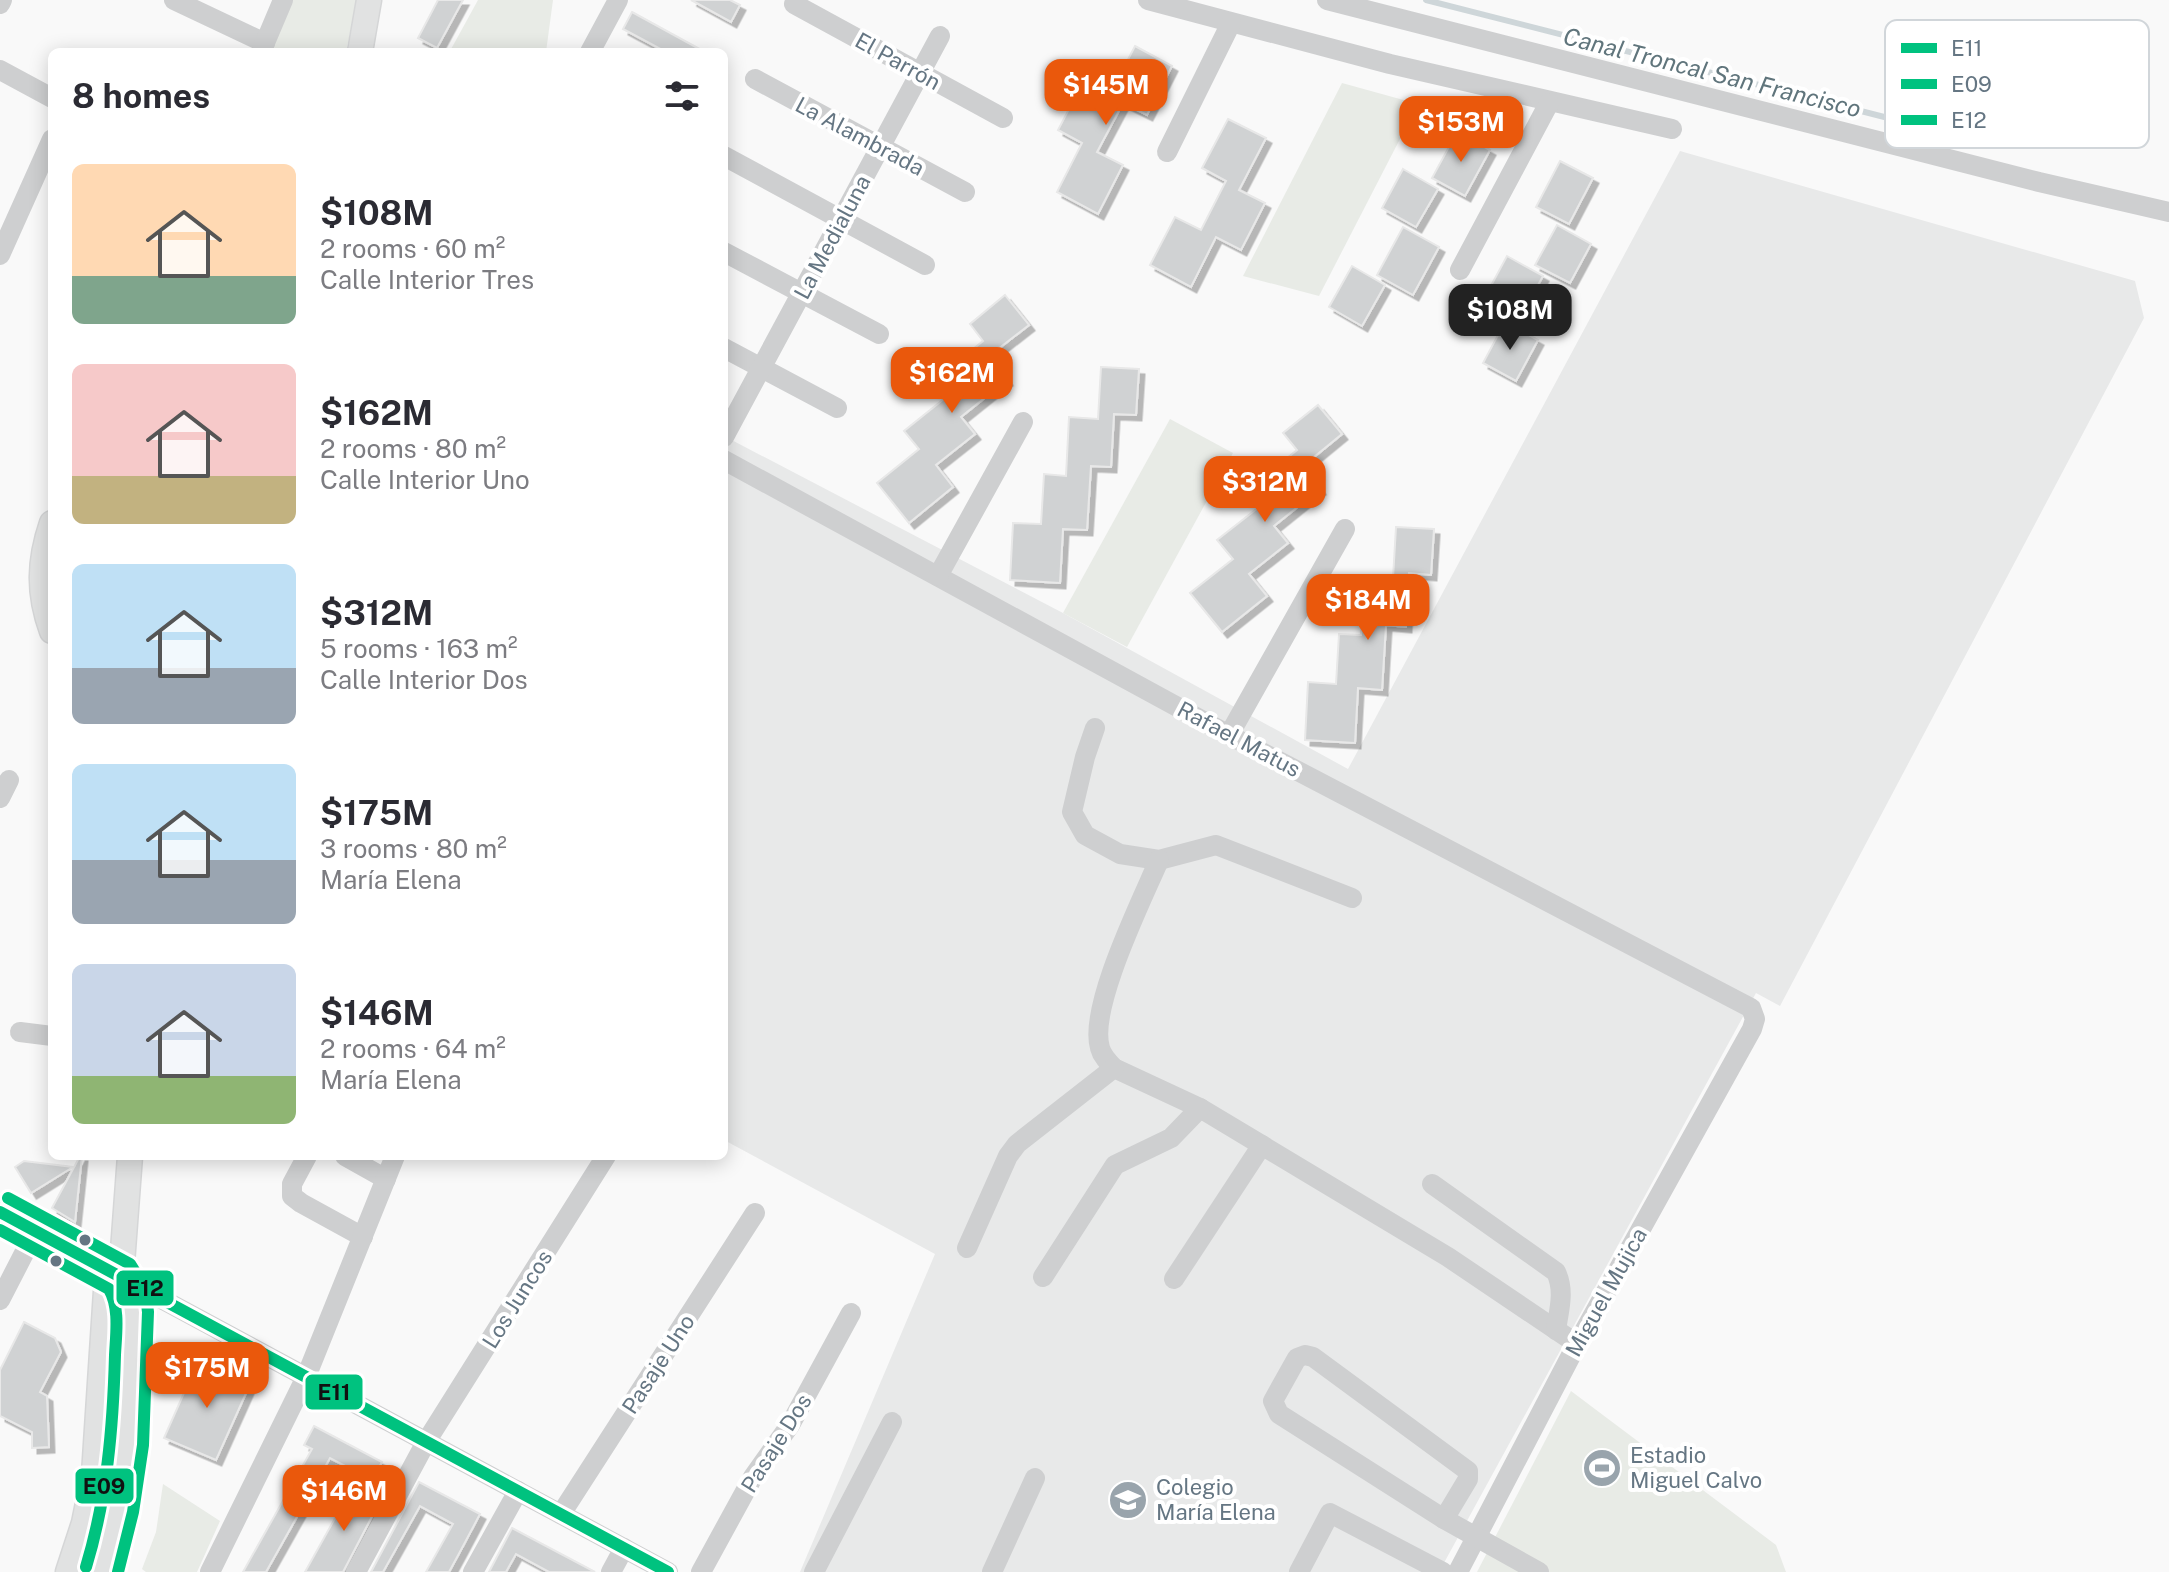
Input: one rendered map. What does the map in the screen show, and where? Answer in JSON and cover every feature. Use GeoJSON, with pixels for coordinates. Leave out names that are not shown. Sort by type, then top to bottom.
{"type":"FeatureCollection","features":[{"type":"Feature","properties":{"kind":"main road"},"geometry":{"type":"LineString","coordinates":[[361,48],[369,0]]}},
{"type":"Feature","properties":{"kind":"main road"},"geometry":{"type":"LineString","coordinates":[[48,538],[40,568],[48,616]]}},
{"type":"Feature","properties":{"kind":"main road"},"geometry":{"type":"LineString","coordinates":[[107,1570],[121,1492],[129,1420],[132,1312],[130,1293],[121,1277],[130,1160]]}},
{"type":"Feature","properties":{"kind":"main road"},"geometry":{"type":"LineString","coordinates":[[68,1572],[84,1523],[94,1474],[106,1291],[110,1283],[121,1277]]}},
{"type":"Feature","properties":{"kind":"street"},"geometry":{"type":"LineString","coordinates":[[174,0],[263,47],[283,0]]}},
{"type":"Feature","properties":{"kind":"street"},"geometry":{"type":"LineString","coordinates":[[592,48],[618,0]]}},
{"type":"Feature","properties":{"kind":"street"},"geometry":{"type":"LineString","coordinates":[[1148,0],[1549,103],[1672,129]]}},
{"type":"Feature","properties":{"kind":"street"},"geometry":{"type":"LineString","coordinates":[[1327,0],[1885,143]]}},
{"type":"Feature","properties":{"kind":"street","name":"El Parrón"},"geometry":{"type":"LineString","coordinates":[[794,4],[1003,118]]}},
{"type":"Feature","properties":{"kind":"street"},"geometry":{"type":"LineString","coordinates":[[1167,152],[1231,23]]}},
{"type":"Feature","properties":{"kind":"street","name":"La Medialuna"},"geometry":{"type":"LineString","coordinates":[[728,430],[940,36]]}},
{"type":"Feature","properties":{"kind":"street"},"geometry":{"type":"LineString","coordinates":[[0,70],[48,96]]}},
{"type":"Feature","properties":{"kind":"street","name":"La Alambrada"},"geometry":{"type":"LineString","coordinates":[[755,79],[965,192]]}},
{"type":"Feature","properties":{"kind":"street"},"geometry":{"type":"LineString","coordinates":[[1460,270],[1549,103]]}},
{"type":"Feature","properties":{"kind":"street"},"geometry":{"type":"LineString","coordinates":[[0,255],[48,148]]}},
{"type":"Feature","properties":{"kind":"street"},"geometry":{"type":"LineString","coordinates":[[1906,148],[2169,212]]}},
{"type":"Feature","properties":{"kind":"street"},"geometry":{"type":"LineString","coordinates":[[728,158],[925,265]]}},
{"type":"Feature","properties":{"kind":"street"},"geometry":{"type":"LineString","coordinates":[[728,254],[879,334]]}},
{"type":"Feature","properties":{"kind":"street"},"geometry":{"type":"LineString","coordinates":[[728,350],[837,408]]}},
{"type":"Feature","properties":{"kind":"street"},"geometry":{"type":"LineString","coordinates":[[938,576],[1023,422]]}},
{"type":"Feature","properties":{"kind":"street","name":"Rafael Matus"},"geometry":{"type":"LineString","coordinates":[[728,462],[1229,735],[1746,1004],[1754,1014]]}},
{"type":"Feature","properties":{"kind":"street"},"geometry":{"type":"LineString","coordinates":[[1229,735],[1345,529]]}},
{"type":"Feature","properties":{"kind":"street"},"geometry":{"type":"LineString","coordinates":[[1095,728],[1072,812],[1085,835],[1120,854],[1159,860],[1216,845],[1352,898]]}},
{"type":"Feature","properties":{"kind":"street"},"geometry":{"type":"LineString","coordinates":[[1159,860],[1115,961],[1099,1027],[1099,1045],[1104,1057],[1114,1068],[1200,1108],[1448,1257],[1577,1344]]}},
{"type":"Feature","properties":{"kind":"street","name":"Miguel Mujica"},"geometry":{"type":"LineString","coordinates":[[1458,1572],[1577,1344],[1752,1029],[1754,1014]]}},
{"type":"Feature","properties":{"kind":"street"},"geometry":{"type":"LineString","coordinates":[[20,1032],[48,1036]]}},
{"type":"Feature","properties":{"kind":"street"},"geometry":{"type":"LineString","coordinates":[[967,1248],[1008,1156],[1017,1144],[1114,1068]]}},
{"type":"Feature","properties":{"kind":"street"},"geometry":{"type":"LineString","coordinates":[[1043,1277],[1115,1165],[1171,1138],[1200,1108]]}},
{"type":"Feature","properties":{"kind":"street"},"geometry":{"type":"LineString","coordinates":[[1174,1279],[1262,1145]]}},
{"type":"Feature","properties":{"kind":"street"},"geometry":{"type":"LineString","coordinates":[[305,1160],[292,1184],[292,1196],[363,1237]]}},
{"type":"Feature","properties":{"kind":"street"},"geometry":{"type":"LineString","coordinates":[[352,1160],[386,1179]]}},
{"type":"Feature","properties":{"kind":"street"},"geometry":{"type":"LineString","coordinates":[[210,1572],[306,1377],[393,1160]]}},
{"type":"Feature","properties":{"kind":"street","name":"Los Juncos"},"geometry":{"type":"LineString","coordinates":[[356,1572],[426,1442],[604,1160]]}},
{"type":"Feature","properties":{"kind":"street"},"geometry":{"type":"LineString","coordinates":[[1432,1184],[1556,1272],[1562,1296],[1556,1330]]}},
{"type":"Feature","properties":{"kind":"street"},"geometry":{"type":"LineString","coordinates":[[0,1212],[668,1572]]}},
{"type":"Feature","properties":{"kind":"street","name":"Pasaje Uno"},"geometry":{"type":"LineString","coordinates":[[561,1514],[755,1213]]}},
{"type":"Feature","properties":{"kind":"street"},"geometry":{"type":"LineString","coordinates":[[0,1300],[36,1230]]}},
{"type":"Feature","properties":{"kind":"street","name":"Pasaje Dos"},"geometry":{"type":"LineString","coordinates":[[701,1572],[753,1477],[790,1425],[851,1313]]}},
{"type":"Feature","properties":{"kind":"street"},"geometry":{"type":"LineString","coordinates":[[1444,1519],[1468,1479],[1468,1471],[1313,1357],[1305,1355],[1297,1358],[1273,1401],[1279,1414],[1444,1519],[1475,1538],[1539,1572]]}},
{"type":"Feature","properties":{"kind":"street"},"geometry":{"type":"LineString","coordinates":[[814,1572],[892,1422]]}},
{"type":"Feature","properties":{"kind":"street"},"geometry":{"type":"LineString","coordinates":[[992,1572],[1035,1478]]}},
{"type":"Feature","properties":{"kind":"street"},"geometry":{"type":"LineString","coordinates":[[473,1572],[518,1491]]}},
{"type":"Feature","properties":{"kind":"street"},"geometry":{"type":"LineString","coordinates":[[1299,1572],[1330,1513],[1443,1572]]}},
{"type":"Feature","properties":{"kind":"street"},"geometry":{"type":"LineString","coordinates":[[611,1572],[624,1548]]}},
{"type":"Feature","properties":{"kind":"shaded area"},"geometry":{"type":"Polygon","coordinates":[[[293,0],[357,0],[347,48],[273,48],[293,0]]]}},
{"type":"Feature","properties":{"kind":"shaded area"},"geometry":{"type":"Polygon","coordinates":[[[478,0],[553,0],[547,48],[452,48],[478,0]]]}},
{"type":"Feature","properties":{"kind":"shaded area"},"geometry":{"type":"Polygon","coordinates":[[[1342,83],[1418,104],[1319,296],[1243,276],[1342,83]]]}},
{"type":"Feature","properties":{"kind":"shaded area"},"geometry":{"type":"Polygon","coordinates":[[[1680,151],[2135,281],[2144,318],[1780,1006],[1756,993],[1439,1572],[800,1572],[935,1254],[728,1142],[728,438],[1063,613],[1348,769],[1680,151]]]}},
{"type":"Feature","properties":{"kind":"shaded area"},"geometry":{"type":"Polygon","coordinates":[[[1170,419],[1233,453],[1127,647],[1063,613],[1170,419]]]}},
{"type":"Feature","properties":{"kind":"shaded area","name":"Estadio Miguel Calvo"},"geometry":{"type":"Polygon","coordinates":[[[1571,1391],[1776,1545],[1786,1572],[1477,1572],[1571,1391]]]}},
{"type":"Feature","properties":{"kind":"shaded area"},"geometry":{"type":"Polygon","coordinates":[[[163,1484],[220,1521],[197,1572],[146,1572],[142,1569],[156,1532],[163,1484]]]}},
{"type":"Feature","properties":{"kind":"building"},"geometry":{"type":"Polygon","coordinates":[[[438,0],[463,0],[437,48],[418,38],[438,0]]]}},
{"type":"Feature","properties":{"kind":"building"},"geometry":{"type":"Polygon","coordinates":[[[691,0],[730,0],[740,5],[731,22],[691,0]]]}},
{"type":"Feature","properties":{"kind":"building"},"geometry":{"type":"Polygon","coordinates":[[[632,12],[698,48],[659,48],[623,29],[632,12]]]}},
{"type":"Feature","properties":{"kind":"building"},"geometry":{"type":"Polygon","coordinates":[[[1135,46],[1172,66],[1147,115],[1123,103],[1097,152],[1123,165],[1098,214],[1057,192],[1082,143],[1058,130],[1082,84],[1108,98],[1135,46]]]}},
{"type":"Feature","properties":{"kind":"building"},"geometry":{"type":"Polygon","coordinates":[[[1228,119],[1266,138],[1239,190],[1265,203],[1241,250],[1216,237],[1191,287],[1150,265],[1175,217],[1201,230],[1226,181],[1202,168],[1228,119]]]}},
{"type":"Feature","properties":{"kind":"building"},"geometry":{"type":"Polygon","coordinates":[[[1457,132],[1490,150],[1465,196],[1432,178],[1457,132]]]}},
{"type":"Feature","properties":{"kind":"building"},"geometry":{"type":"Polygon","coordinates":[[[1560,161],[1593,178],[1569,224],[1536,207],[1560,161]]]}},
{"type":"Feature","properties":{"kind":"building"},"geometry":{"type":"Polygon","coordinates":[[[1403,169],[1438,189],[1416,227],[1382,208],[1403,169]]]}},
{"type":"Feature","properties":{"kind":"building"},"geometry":{"type":"Polygon","coordinates":[[[1557,225],[1591,244],[1570,283],[1535,265],[1557,225]]]}},
{"type":"Feature","properties":{"kind":"building"},"geometry":{"type":"Polygon","coordinates":[[[1403,227],[1439,247],[1413,295],[1377,275],[1403,227]]]}},
{"type":"Feature","properties":{"kind":"building"},"geometry":{"type":"Polygon","coordinates":[[[1507,256],[1543,276],[1517,323],[1481,304],[1507,256]]]}},
{"type":"Feature","properties":{"kind":"building"},"geometry":{"type":"Polygon","coordinates":[[[1352,266],[1385,285],[1362,326],[1329,307],[1352,266]]]}},
{"type":"Feature","properties":{"kind":"building"},"geometry":{"type":"Polygon","coordinates":[[[1005,295],[1029,325],[988,357],[1007,380],[961,417],[975,434],[936,465],[953,487],[909,523],[877,483],[919,449],[904,431],[955,390],[942,374],[983,341],[970,324],[1005,295]]]}},
{"type":"Feature","properties":{"kind":"building"},"geometry":{"type":"Polygon","coordinates":[[[1505,322],[1538,340],[1516,381],[1483,363],[1505,322]]]}},
{"type":"Feature","properties":{"kind":"building"},"geometry":{"type":"Polygon","coordinates":[[[1101,367],[1139,369],[1136,415],[1114,414],[1111,467],[1091,466],[1087,530],[1063,529],[1060,583],[1010,580],[1013,523],[1041,524],[1044,474],[1066,476],[1069,417],[1098,419],[1101,367]]]}},
{"type":"Feature","properties":{"kind":"building"},"geometry":{"type":"Polygon","coordinates":[[[1318,405],[1342,434],[1302,467],[1320,489],[1274,526],[1288,543],[1249,574],[1267,596],[1222,632],[1190,593],[1233,559],[1217,540],[1268,500],[1255,484],[1297,450],[1283,433],[1318,405]]]}},
{"type":"Feature","properties":{"kind":"building"},"geometry":{"type":"Polygon","coordinates":[[[1396,527],[1434,529],[1431,575],[1409,573],[1406,627],[1386,625],[1382,690],[1358,688],[1355,743],[1305,740],[1308,682],[1336,684],[1339,634],[1361,635],[1364,577],[1393,578],[1396,527]]]}},
{"type":"Feature","properties":{"kind":"building"},"geometry":{"type":"Polygon","coordinates":[[[78,1160],[82,1160],[75,1222],[52,1208],[78,1160]]]}},
{"type":"Feature","properties":{"kind":"building"},"geometry":{"type":"Polygon","coordinates":[[[24,1161],[73,1167],[31,1193],[15,1167],[24,1161]]]}},
{"type":"Feature","properties":{"kind":"building"},"geometry":{"type":"Polygon","coordinates":[[[24,1322],[55,1338],[61,1352],[40,1392],[47,1396],[49,1447],[32,1448],[32,1432],[0,1416],[0,1370],[24,1322]]]}},
{"type":"Feature","properties":{"kind":"building"},"geometry":{"type":"Polygon","coordinates":[[[199,1359],[251,1382],[216,1460],[164,1438],[199,1359]]]}},
{"type":"Feature","properties":{"kind":"building"},"geometry":{"type":"Polygon","coordinates":[[[314,1426],[382,1462],[372,1480],[330,1458],[266,1572],[243,1572],[312,1449],[304,1445],[314,1426]]]}},
{"type":"Feature","properties":{"kind":"building"},"geometry":{"type":"Polygon","coordinates":[[[419,1482],[480,1514],[462,1548],[449,1572],[426,1572],[453,1524],[420,1506],[383,1572],[371,1572],[419,1482]]]}},
{"type":"Feature","properties":{"kind":"building"},"geometry":{"type":"Polygon","coordinates":[[[353,1486],[380,1501],[343,1572],[305,1572],[353,1486]]]}},
{"type":"Feature","properties":{"kind":"building"},"geometry":{"type":"Polygon","coordinates":[[[512,1528],[595,1572],[549,1572],[516,1554],[506,1572],[489,1572],[512,1528]]]}},
{"type":"Feature","properties":{"kind":"waterway","name":"Canal Troncal San Francisco"},"geometry":{"type":"LineString","coordinates":[[1426,0],[1885,117]]}},
{"type":"Feature","properties":{"kind":"transit line","name":"E12"},"geometry":{"type":"LineString","coordinates":[[8,1198],[130,1264],[145,1288],[148,1312],[143,1445],[133,1512],[118,1572]]}},
{"type":"Feature","properties":{"kind":"transit line","name":"E11"},"geometry":{"type":"LineString","coordinates":[[0,1212],[668,1572]]}},
{"type":"Feature","properties":{"kind":"transit line","name":"E09"},"geometry":{"type":"LineString","coordinates":[[0,1230],[109,1289],[115,1304],[113,1409],[108,1462],[86,1567]]}},
{"type":"Feature","properties":{"kind":"place","name":"Estadio Miguel Calvo"},"geometry":{"type":"Point","coordinates":[1602,1468]}},
{"type":"Feature","properties":{"kind":"place","name":"Colegio María Elena"},"geometry":{"type":"Point","coordinates":[1128,1500]}}]}
